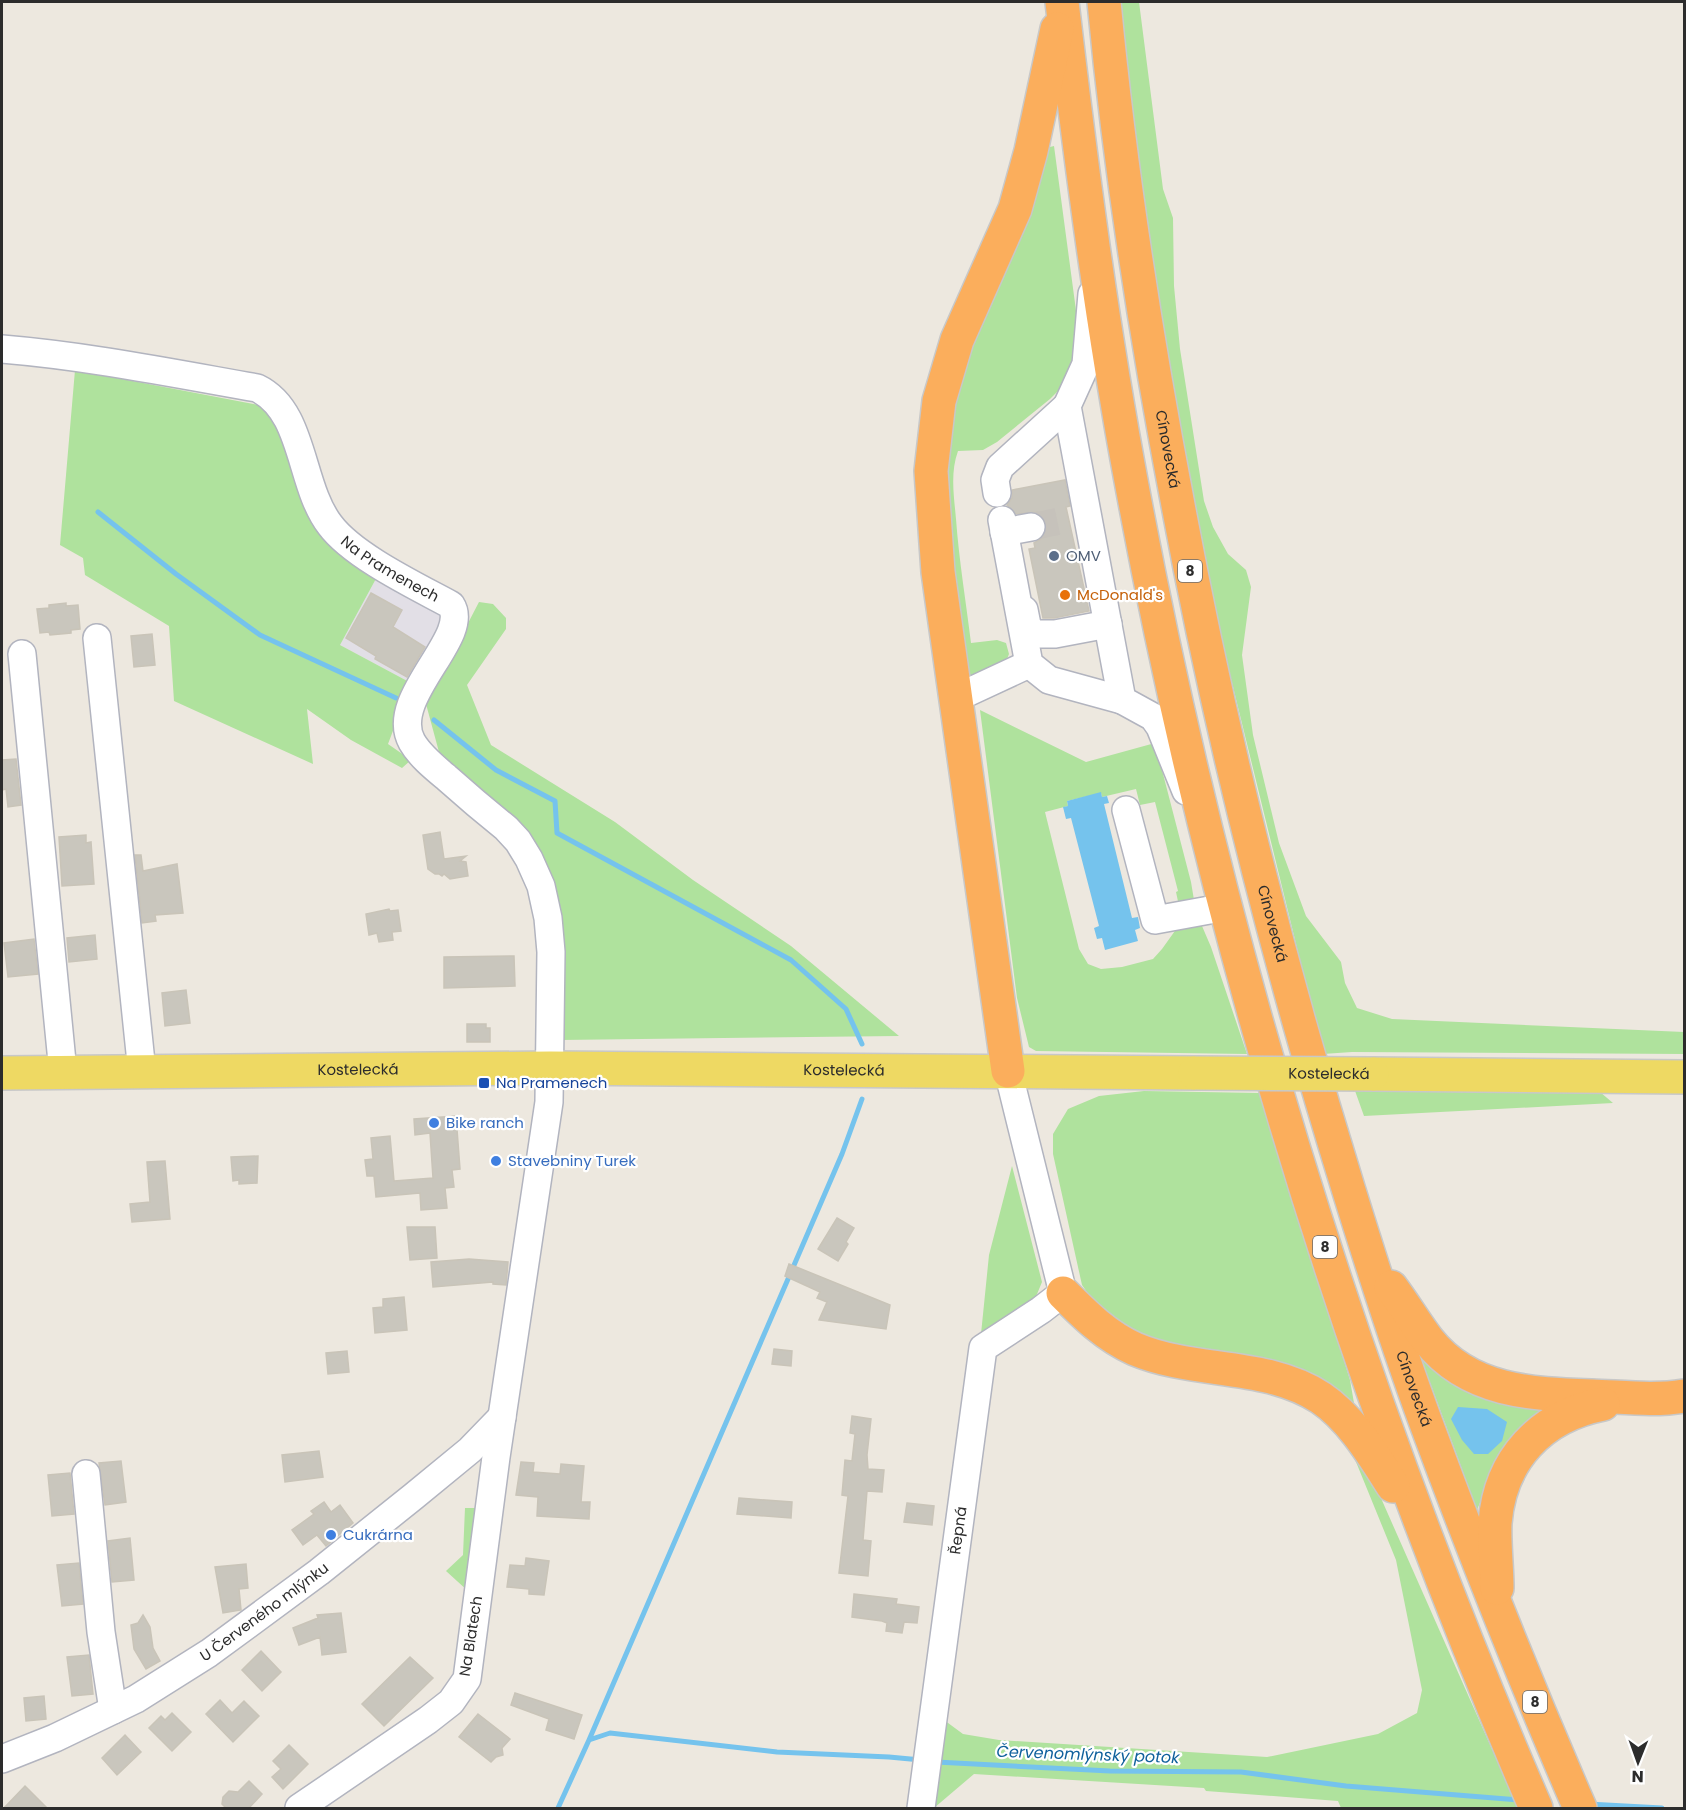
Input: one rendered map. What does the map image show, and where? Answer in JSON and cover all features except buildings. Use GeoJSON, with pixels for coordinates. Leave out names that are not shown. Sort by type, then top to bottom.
{"type":"FeatureCollection","features":[{"type":"Feature","properties":{"kind":"highway","name":"Cínovecká"},"geometry":{"type":"LineString","coordinates":[[1104,2],[1116,124],[1140,293],[1192,581],[1217,700],[1281,962],[1368,1253],[1424,1419],[1498,1616],[1575,1798]]}},
{"type":"Feature","properties":{"kind":"highway"},"geometry":{"type":"LineString","coordinates":[[1008,1071],[938,572],[931,471],[939,401],[957,340],[1014,209],[1032,151],[1062,3]]}},
{"type":"Feature","properties":{"kind":"highway","name":"8"},"geometry":{"type":"LineString","coordinates":[[1062,3],[1095,260],[1134,497],[1177,707],[1226,907],[1283,1113],[1385,1428],[1422,1530],[1531,1796]]}},
{"type":"Feature","properties":{"kind":"highway"},"geometry":{"type":"LineString","coordinates":[[1368,1253],[1429,1341],[1448,1360],[1466,1373],[1487,1383],[1518,1391],[1638,1398],[1684,1396]]}},
{"type":"Feature","properties":{"kind":"highway"},"geometry":{"type":"LineString","coordinates":[[1063,1293],[1108,1335],[1136,1349],[1169,1359],[1293,1383],[1322,1398],[1350,1424],[1422,1530]]}},
{"type":"Feature","properties":{"kind":"highway"},"geometry":{"type":"LineString","coordinates":[[1498,1616],[1495,1524],[1499,1495],[1510,1467],[1522,1449],[1539,1432],[1561,1418],[1596,1406],[1638,1398]]}},
{"type":"Feature","properties":{"kind":"main road","name":"Kostelecká"},"geometry":{"type":"LineString","coordinates":[[2,1073],[550,1068],[1684,1077]]}},
{"type":"Feature","properties":{"kind":"street"},"geometry":{"type":"LineString","coordinates":[[997,493],[994,480],[1000,467],[1067,406],[1083,374],[1088,354],[1095,260]]}},
{"type":"Feature","properties":{"kind":"street","name":"Na Pramenech"},"geometry":{"type":"LineString","coordinates":[[2,349],[128,365],[256,388],[268,394],[279,403],[289,422],[318,507],[330,526],[348,544],[451,605],[456,612],[454,622],[442,649],[412,701],[407,714],[407,725],[411,742],[428,761],[518,841],[541,886],[548,918],[551,952],[550,1068]]}},
{"type":"Feature","properties":{"kind":"street"},"geometry":{"type":"LineString","coordinates":[[1067,406],[1078,517],[1108,624],[1122,700]]}},
{"type":"Feature","properties":{"kind":"street"},"geometry":{"type":"LineString","coordinates":[[1005,536],[1031,527]]}},
{"type":"Feature","properties":{"kind":"street"},"geometry":{"type":"LineString","coordinates":[[1005,536],[1016,568],[1028,625],[1033,634],[1055,634],[1108,624]]}},
{"type":"Feature","properties":{"kind":"street"},"geometry":{"type":"LineString","coordinates":[[1005,536],[1029,664],[1049,680],[1122,700],[1152,717],[1160,727],[1214,860]]}},
{"type":"Feature","properties":{"kind":"street"},"geometry":{"type":"LineString","coordinates":[[97,638],[142,1071]]}},
{"type":"Feature","properties":{"kind":"street"},"geometry":{"type":"LineString","coordinates":[[22,654],[13,682],[63,1072]]}},
{"type":"Feature","properties":{"kind":"street"},"geometry":{"type":"LineString","coordinates":[[956,698],[1029,664]]}},
{"type":"Feature","properties":{"kind":"street"},"geometry":{"type":"LineString","coordinates":[[1126,810],[1155,920],[1226,907]]}},
{"type":"Feature","properties":{"kind":"street"},"geometry":{"type":"LineString","coordinates":[[502,1417],[541,1103],[550,1068]]}},
{"type":"Feature","properties":{"kind":"street"},"geometry":{"type":"LineString","coordinates":[[1008,1071],[1063,1293]]}},
{"type":"Feature","properties":{"kind":"street","name":"Řepná"},"geometry":{"type":"LineString","coordinates":[[921,1809],[983,1348],[1063,1293]]}},
{"type":"Feature","properties":{"kind":"street","name":"U Červeného mlýnku"},"geometry":{"type":"LineString","coordinates":[[2,1759],[55,1738],[136,1699],[209,1653],[319,1572],[470,1450],[502,1417]]}},
{"type":"Feature","properties":{"kind":"street","name":"Na Blatech"},"geometry":{"type":"LineString","coordinates":[[299,1809],[428,1720],[451,1702],[467,1679],[502,1417]]}},
{"type":"Feature","properties":{"kind":"street"},"geometry":{"type":"LineString","coordinates":[[86,1474],[101,1632],[113,1710]]}},
{"type":"Feature","properties":{"kind":"shaded area"},"geometry":{"type":"Polygon","coordinates":[[[378,575],[444,612],[446,623],[411,683],[340,645],[378,575]]]}},
{"type":"Feature","properties":{"kind":"green space"},"geometry":{"type":"Polygon","coordinates":[[[1121,2],[1139,2],[1163,189],[1173,218],[1174,286],[1180,349],[1204,501],[1213,527],[1228,554],[1246,570],[1251,587],[1242,655],[1253,735],[1279,843],[1306,916],[1341,962],[1345,983],[1357,1008],[1392,1019],[1684,1032],[1684,1054],[1352,1052],[1323,1054],[1211,597],[1184,454],[1140,178],[1121,2]]]}},
{"type":"Feature","properties":{"kind":"green space"},"geometry":{"type":"Polygon","coordinates":[[[1054,146],[1079,333],[1078,360],[1067,382],[1050,399],[997,442],[983,450],[958,451],[953,476],[954,493],[971,643],[997,640],[1006,643],[1009,654],[1005,664],[966,678],[950,568],[945,426],[973,331],[1036,193],[1050,147],[1054,146]]]}},
{"type":"Feature","properties":{"kind":"green space"},"geometry":{"type":"Polygon","coordinates":[[[75,370],[269,407],[378,575],[340,645],[411,683],[388,744],[411,760],[402,768],[351,740],[307,709],[313,764],[174,701],[169,626],[85,575],[83,558],[60,545],[75,370]]]}},
{"type":"Feature","properties":{"kind":"green space"},"geometry":{"type":"Polygon","coordinates":[[[479,602],[493,604],[506,618],[506,629],[467,685],[491,745],[615,822],[693,880],[791,946],[899,1036],[560,1040],[517,826],[439,752],[426,704],[479,602]]]}},
{"type":"Feature","properties":{"kind":"green space"},"geometry":{"type":"Polygon","coordinates":[[[980,710],[1086,762],[1155,743],[1194,900],[1179,906],[1176,892],[1178,891],[1155,802],[1140,805],[1136,789],[1102,797],[1101,793],[1067,801],[1068,806],[1045,812],[1079,949],[1088,964],[1101,969],[1122,967],[1153,959],[1177,928],[1194,922],[1202,926],[1247,1054],[1036,1051],[1029,1047],[1017,998],[980,710]]]}},
{"type":"Feature","properties":{"kind":"green space"},"geometry":{"type":"Polygon","coordinates":[[[1354,1088],[1447,1092],[1600,1092],[1613,1103],[1364,1116],[1354,1088]]]}},
{"type":"Feature","properties":{"kind":"green space"},"geometry":{"type":"Polygon","coordinates":[[[1144,1091],[1260,1093],[1350,1380],[1354,1403],[1300,1369],[1224,1352],[1138,1338],[1102,1314],[1082,1285],[1053,1154],[1053,1134],[1068,1109],[1099,1096],[1144,1091]]]}},
{"type":"Feature","properties":{"kind":"green space"},"geometry":{"type":"Polygon","coordinates":[[[1012,1166],[1042,1282],[1035,1299],[981,1334],[989,1255],[1012,1166]]]}},
{"type":"Feature","properties":{"kind":"green space"},"geometry":{"type":"Polygon","coordinates":[[[1418,1350],[1549,1406],[1501,1451],[1477,1510],[1418,1350]]]}},
{"type":"Feature","properties":{"kind":"green space"},"geometry":{"type":"Polygon","coordinates":[[[1326,1420],[1365,1462],[1518,1808],[1341,1808],[1338,1801],[1206,1791],[1204,1788],[974,1774],[934,1808],[944,1720],[963,1734],[999,1740],[1267,1757],[1378,1734],[1417,1713],[1422,1690],[1396,1560],[1354,1457],[1326,1420]]]}},
{"type":"Feature","properties":{"kind":"green space"},"geometry":{"type":"Polygon","coordinates":[[[465,1508],[478,1508],[468,1591],[446,1571],[463,1555],[465,1508]]]}},
{"type":"Feature","properties":{"kind":"water"},"geometry":{"type":"Polygon","coordinates":[[[1101,792],[1102,797],[1107,796],[1109,803],[1104,804],[1132,918],[1138,917],[1140,928],[1135,930],[1138,941],[1105,950],[1102,938],[1097,939],[1094,928],[1099,926],[1071,818],[1066,819],[1063,807],[1068,806],[1067,801],[1101,792]]]}},
{"type":"Feature","properties":{"kind":"water"},"geometry":{"type":"Polygon","coordinates":[[[1458,1407],[1487,1409],[1507,1422],[1502,1441],[1488,1454],[1474,1454],[1462,1440],[1451,1419],[1458,1407]]]}},
{"type":"Feature","properties":{"kind":"waterway"},"geometry":{"type":"LineString","coordinates":[[98,512],[176,574],[260,635],[396,698]]}},
{"type":"Feature","properties":{"kind":"waterway"},"geometry":{"type":"LineString","coordinates":[[434,720],[496,770],[555,801],[557,833],[791,960],[846,1009],[862,1044]]}},
{"type":"Feature","properties":{"kind":"waterway"},"geometry":{"type":"LineString","coordinates":[[589,1740],[842,1154],[862,1099]]}},
{"type":"Feature","properties":{"kind":"waterway","name":"Červenomlýnský potok"},"geometry":{"type":"LineString","coordinates":[[558,1808],[589,1740],[610,1733],[777,1752],[921,1760]]}},
{"type":"Feature","properties":{"kind":"waterway","name":"Červenomlýnský potok"},"geometry":{"type":"LineString","coordinates":[[936,1762],[1110,1771],[1241,1772],[1346,1786],[1519,1800]]}},
{"type":"Feature","properties":{"kind":"waterway","name":"Červenomlýnský potok"},"geometry":{"type":"LineString","coordinates":[[1588,1804],[1662,1808]]}},
{"type":"Feature","properties":{"kind":"tunnel"},"geometry":{"type":"LineString","coordinates":[[1031,527],[1069,519]]}},
{"type":"Feature","properties":{"kind":"place","name":"OMV"},"geometry":{"type":"Point","coordinates":[1054,556]}},
{"type":"Feature","properties":{"kind":"place","name":"McDonald's"},"geometry":{"type":"Point","coordinates":[1065,595]}},
{"type":"Feature","properties":{"kind":"place","name":"Na Pramenech"},"geometry":{"type":"Point","coordinates":[484,1083]}},
{"type":"Feature","properties":{"kind":"place","name":"Bike ranch"},"geometry":{"type":"Point","coordinates":[434,1123]}},
{"type":"Feature","properties":{"kind":"place","name":"Stavebniny Turek"},"geometry":{"type":"Point","coordinates":[496,1161]}},
{"type":"Feature","properties":{"kind":"place","name":"Cukrárna"},"geometry":{"type":"Point","coordinates":[331,1535]}}]}
